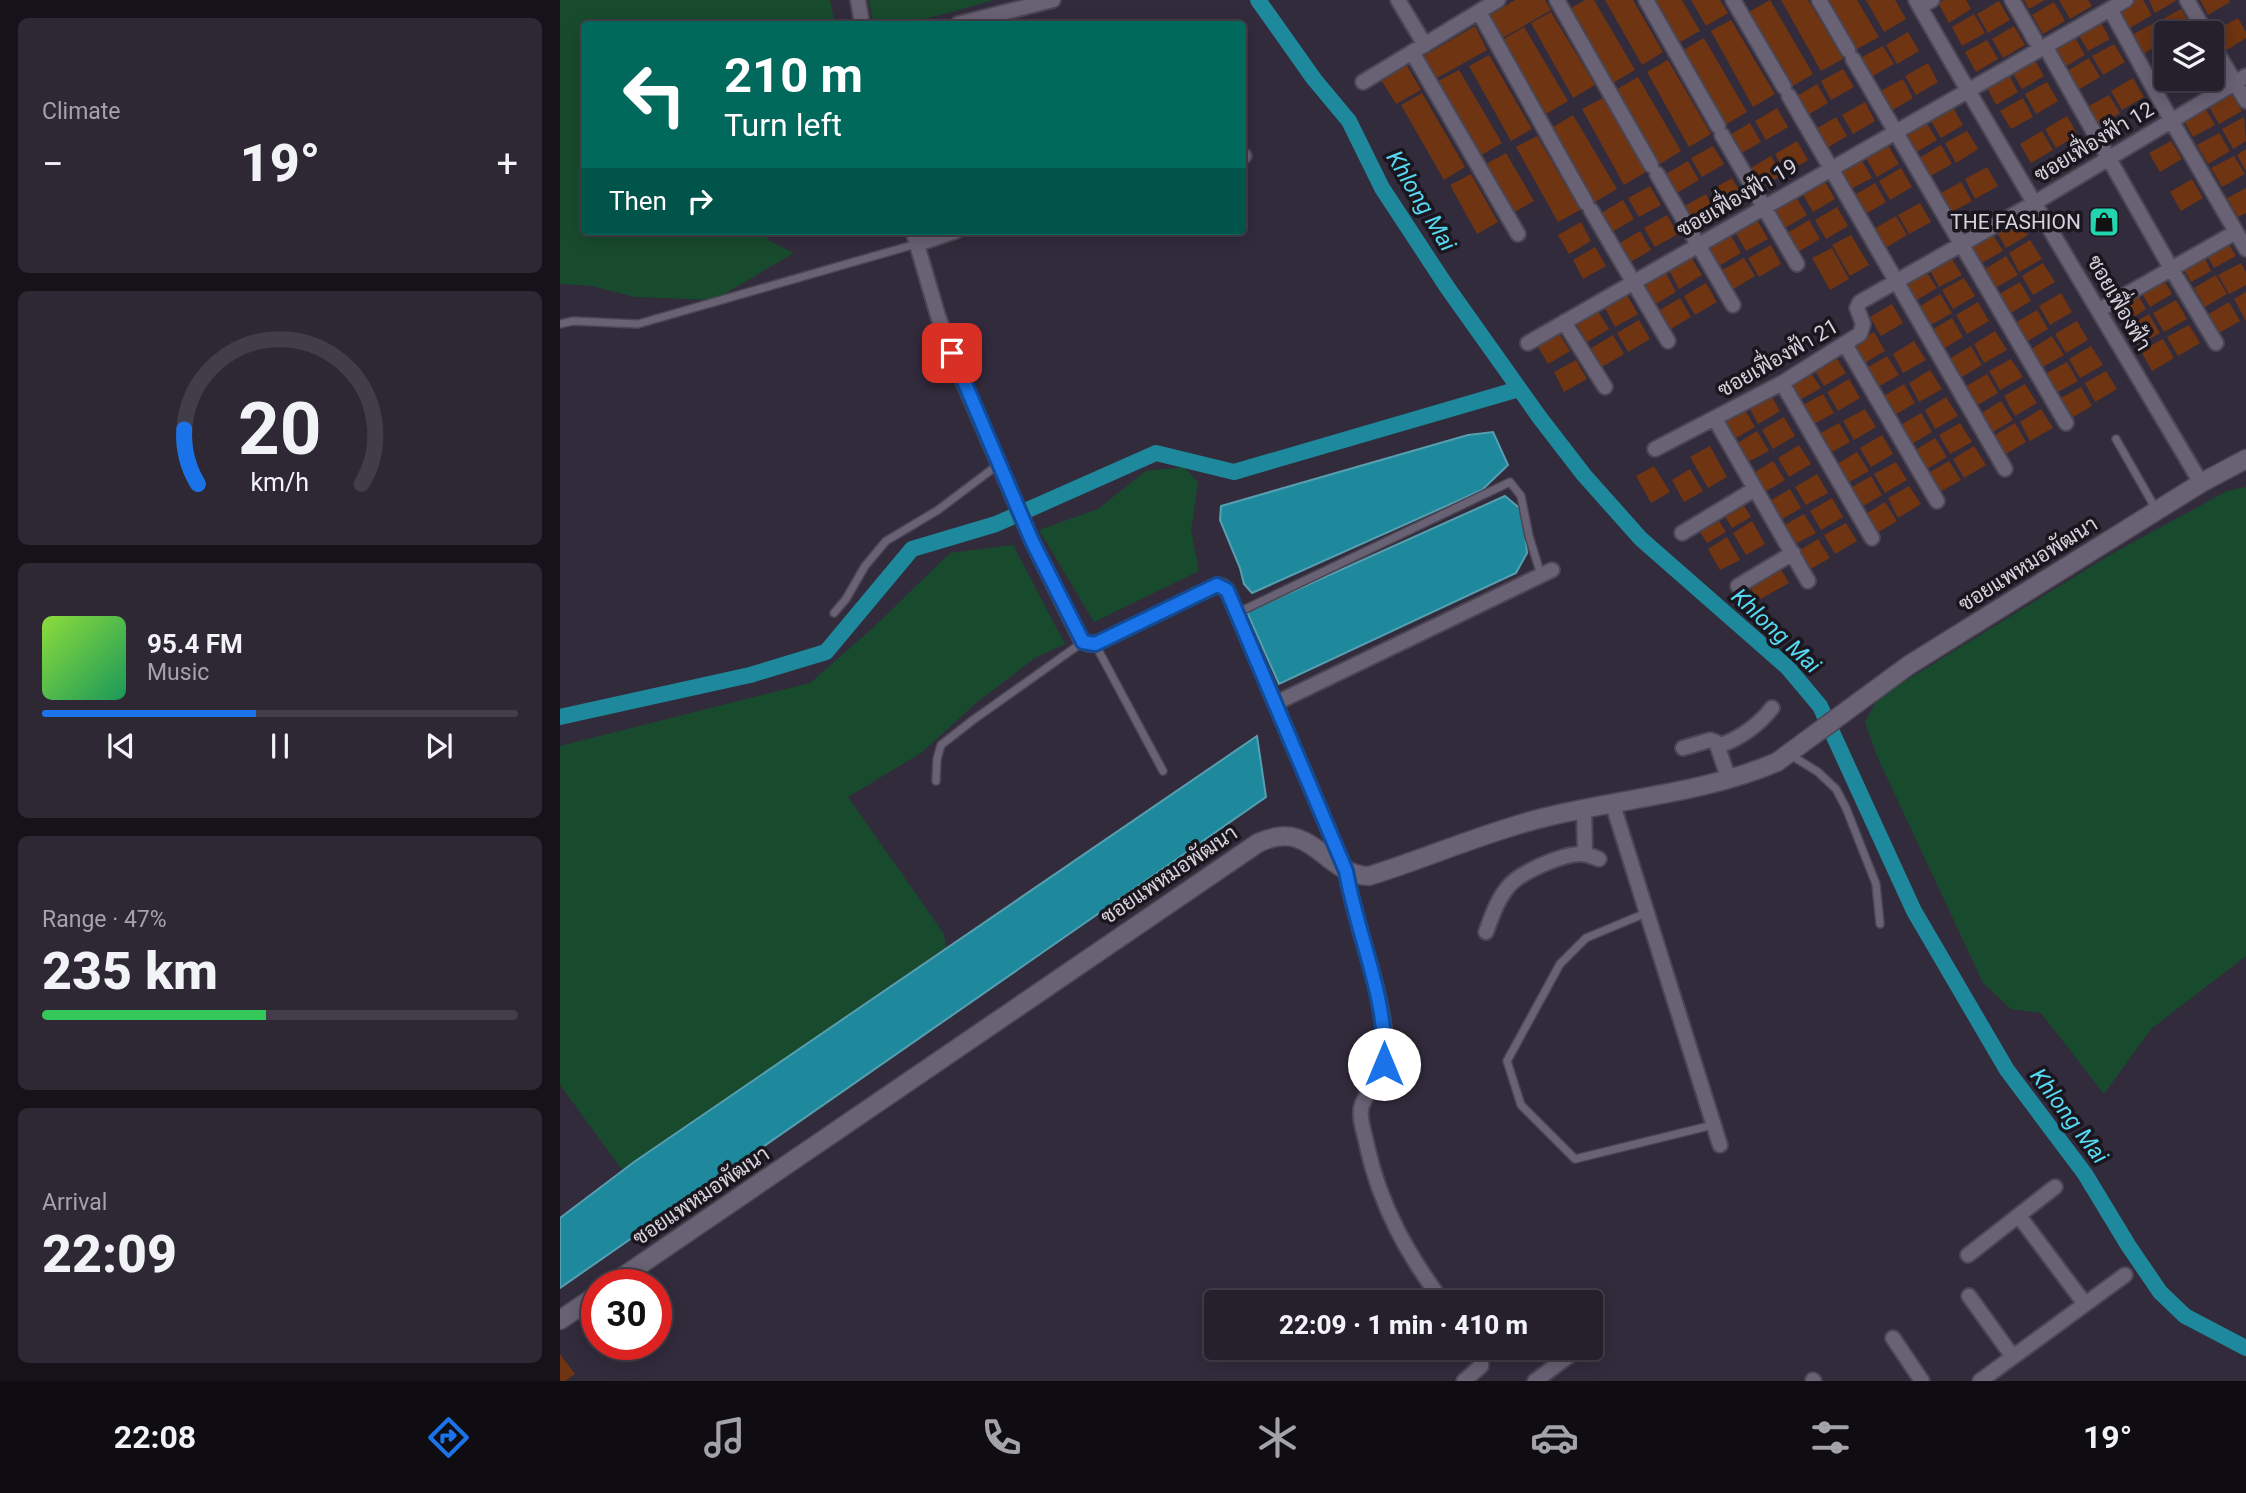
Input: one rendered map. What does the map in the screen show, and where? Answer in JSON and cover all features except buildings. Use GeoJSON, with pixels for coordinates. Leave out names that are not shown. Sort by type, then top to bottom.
{"type":"FeatureCollection","features":[{"type":"Feature","properties":{"kind":"street"},"geometry":{"type":"LineString","coordinates":[[858,0],[862,21]]}},
{"type":"Feature","properties":{"kind":"street"},"geometry":{"type":"LineString","coordinates":[[970,21],[1053,0]]}},
{"type":"Feature","properties":{"kind":"street"},"geometry":{"type":"LineString","coordinates":[[1398,0],[1418,49],[1518,234]]}},
{"type":"Feature","properties":{"kind":"street"},"geometry":{"type":"LineString","coordinates":[[1363,82],[1498,0]]}},
{"type":"Feature","properties":{"kind":"street"},"geometry":{"type":"LineString","coordinates":[[1557,0],[1733,305]]}},
{"type":"Feature","properties":{"kind":"street"},"geometry":{"type":"LineString","coordinates":[[1646,0],[1797,264]]}},
{"type":"Feature","properties":{"kind":"street"},"geometry":{"type":"LineString","coordinates":[[1733,0],[2006,469]]}},
{"type":"Feature","properties":{"kind":"street"},"geometry":{"type":"LineString","coordinates":[[1819,0],[2066,423]]}},
{"type":"Feature","properties":{"kind":"street"},"geometry":{"type":"LineString","coordinates":[[2012,0],[2108,156],[2216,343]]}},
{"type":"Feature","properties":{"kind":"street","name":"ซอยเฟื่องฟ้า 19"},"geometry":{"type":"LineString","coordinates":[[1528,343],[1967,90],[2107,3],[2126,0]]}},
{"type":"Feature","properties":{"kind":"street"},"geometry":{"type":"LineString","coordinates":[[2187,0],[2199,21]]}},
{"type":"Feature","properties":{"kind":"street","name":"ซอยเฟื่องฟ้า"},"geometry":{"type":"LineString","coordinates":[[1922,2],[1967,90],[2201,483]]}},
{"type":"Feature","properties":{"kind":"street"},"geometry":{"type":"LineString","coordinates":[[2107,3],[2246,249]]}},
{"type":"Feature","properties":{"kind":"street"},"geometry":{"type":"LineString","coordinates":[[1479,12],[1588,206],[1668,341]]}},
{"type":"Feature","properties":{"kind":"street"},"geometry":{"type":"LineString","coordinates":[[2224,59],[2240,79],[2246,101]]}},
{"type":"Feature","properties":{"kind":"street","name":"ซอยเฟื่องฟ้า 12"},"geometry":{"type":"LineString","coordinates":[[2036,202],[2108,156],[2240,79]]}},
{"type":"Feature","properties":{"kind":"street","name":"ซอยเฟื่องฟ้า 21"},"geometry":{"type":"LineString","coordinates":[[1655,449],[1782,383],[1845,344],[1863,330],[1858,304],[2036,202]]}},
{"type":"Feature","properties":{"kind":"street"},"geometry":{"type":"LineString","coordinates":[[2099,310],[2236,232]]}},
{"type":"Feature","properties":{"kind":"street"},"geometry":{"type":"LineString","coordinates":[[933,235],[915,238],[938,316],[959,372],[1032,541],[1089,643],[1217,585],[1227,590],[1346,871],[1352,908],[1372,971],[1386,1038],[1384,1064],[1378,1081],[1366,1094],[1361,1107],[1366,1140],[1380,1193],[1393,1224],[1419,1270],[1434,1290]]}},
{"type":"Feature","properties":{"kind":"street"},"geometry":{"type":"LineString","coordinates":[[1564,322],[1605,387]]}},
{"type":"Feature","properties":{"kind":"street"},"geometry":{"type":"LineString","coordinates":[[1845,344],[1937,501]]}},
{"type":"Feature","properties":{"kind":"street"},"geometry":{"type":"LineString","coordinates":[[1782,383],[1872,538]]}},
{"type":"Feature","properties":{"kind":"street"},"geometry":{"type":"LineString","coordinates":[[1715,419],[1808,581]]}},
{"type":"Feature","properties":{"kind":"street","name":"ซอยแพหมอพัฒนา"},"geometry":{"type":"LineString","coordinates":[[1789,754],[1909,665],[2201,483],[2246,458]]}},
{"type":"Feature","properties":{"kind":"street"},"geometry":{"type":"LineString","coordinates":[[1682,533],[1755,489]]}},
{"type":"Feature","properties":{"kind":"street"},"geometry":{"type":"LineString","coordinates":[[1738,586],[1793,553]]}},
{"type":"Feature","properties":{"kind":"street"},"geometry":{"type":"LineString","coordinates":[[1276,703],[1547,573]]}},
{"type":"Feature","properties":{"kind":"street"},"geometry":{"type":"LineString","coordinates":[[1719,746],[1743,734],[1764,718],[1772,708]]}},
{"type":"Feature","properties":{"kind":"street"},"geometry":{"type":"LineString","coordinates":[[1683,748],[1710,740],[1719,746],[1729,780]]}},
{"type":"Feature","properties":{"kind":"street"},"geometry":{"type":"LineString","coordinates":[[1346,871],[1369,876],[1542,818],[1729,780],[1777,762],[1789,754]]}},
{"type":"Feature","properties":{"kind":"street"},"geometry":{"type":"LineString","coordinates":[[1613,805],[1720,1145]]}},
{"type":"Feature","properties":{"kind":"street"},"geometry":{"type":"LineString","coordinates":[[1486,932],[1497,901],[1513,881],[1568,855],[1592,857],[1581,810]]}},
{"type":"Feature","properties":{"kind":"street","name":"ซอยแพหมอพัฒนา"},"geometry":{"type":"LineString","coordinates":[[634,1269],[1243,851],[1273,836],[1284,835],[1313,846],[1346,871]]}},
{"type":"Feature","properties":{"kind":"street"},"geometry":{"type":"LineString","coordinates":[[1968,1255],[2055,1187]]}},
{"type":"Feature","properties":{"kind":"street"},"geometry":{"type":"LineString","coordinates":[[2019,1216],[2085,1304]]}},
{"type":"Feature","properties":{"kind":"street"},"geometry":{"type":"LineString","coordinates":[[1980,1381],[2125,1275]]}},
{"type":"Feature","properties":{"kind":"street"},"geometry":{"type":"LineString","coordinates":[[1969,1296],[2013,1357]]}},
{"type":"Feature","properties":{"kind":"street"},"geometry":{"type":"LineString","coordinates":[[560,1320],[581,1306]]}},
{"type":"Feature","properties":{"kind":"street"},"geometry":{"type":"LineString","coordinates":[[1893,1338],[1922,1381]]}},
{"type":"Feature","properties":{"kind":"street"},"geometry":{"type":"LineString","coordinates":[[1464,1381],[1481,1366],[1480,1360]]}},
{"type":"Feature","properties":{"kind":"street"},"geometry":{"type":"LineString","coordinates":[[1539,1380],[1564,1360]]}},
{"type":"Feature","properties":{"kind":"lane"},"geometry":{"type":"LineString","coordinates":[[560,324],[573,321],[638,324],[915,238]]}},
{"type":"Feature","properties":{"kind":"lane"},"geometry":{"type":"LineString","coordinates":[[2116,439],[2158,511]]}},
{"type":"Feature","properties":{"kind":"lane"},"geometry":{"type":"LineString","coordinates":[[834,614],[864,566],[886,541],[938,510],[1000,464]]}},
{"type":"Feature","properties":{"kind":"lane"},"geometry":{"type":"LineString","coordinates":[[1237,613],[1510,482],[1521,496],[1525,521],[1547,573]]}},
{"type":"Feature","properties":{"kind":"lane"},"geometry":{"type":"LineString","coordinates":[[936,781],[937,759],[942,746],[973,720],[1089,643],[1163,771]]}},
{"type":"Feature","properties":{"kind":"lane"},"geometry":{"type":"LineString","coordinates":[[1789,754],[1836,789],[1876,884],[1880,924]]}},
{"type":"Feature","properties":{"kind":"lane"},"geometry":{"type":"LineString","coordinates":[[1647,913],[1586,938],[1560,964],[1507,1061],[1521,1105],[1575,1159],[1714,1124]]}},
{"type":"Feature","properties":{"kind":"green space"},"geometry":{"type":"Polygon","coordinates":[[[560,0],[830,0],[834,21],[581,21],[581,235],[766,235],[768,240],[794,253],[714,300],[635,297],[592,286],[560,284],[560,0]]]}},
{"type":"Feature","properties":{"kind":"green space"},"geometry":{"type":"Polygon","coordinates":[[[869,0],[994,0],[919,20],[872,21],[869,0]]]}},
{"type":"Feature","properties":{"kind":"green space"},"geometry":{"type":"Polygon","coordinates":[[[1184,467],[1198,482],[1191,530],[1199,571],[1094,622],[1039,530],[1098,509],[1146,471],[1184,467]]]}},
{"type":"Feature","properties":{"kind":"green space"},"geometry":{"type":"Polygon","coordinates":[[[2246,487],[2246,956],[2151,1029],[2104,1094],[2041,1013],[2011,1009],[1983,983],[1877,756],[1865,722],[1878,698],[2108,556],[2227,491],[2246,487]]]}},
{"type":"Feature","properties":{"kind":"green space"},"geometry":{"type":"Polygon","coordinates":[[[1013,545],[1065,644],[1035,658],[976,703],[921,753],[848,797],[944,934],[946,947],[623,1171],[560,1085],[560,746],[810,683],[874,627],[950,553],[1013,545]]]}},
{"type":"Feature","properties":{"kind":"water"},"geometry":{"type":"Polygon","coordinates":[[[1493,432],[1508,465],[1482,490],[1252,593],[1244,584],[1220,520],[1221,506],[1468,435],[1493,432]]]}},
{"type":"Feature","properties":{"kind":"water"},"geometry":{"type":"Polygon","coordinates":[[[1505,496],[1523,511],[1527,553],[1516,573],[1279,684],[1247,612],[1505,496]]]}},
{"type":"Feature","properties":{"kind":"water"},"geometry":{"type":"Polygon","coordinates":[[[1257,736],[1266,797],[587,1269],[581,1269],[581,1273],[560,1288],[560,1218],[634,1162],[1257,736]]]}},
{"type":"Feature","properties":{"kind":"waterway","name":"Khlong Mai"},"geometry":{"type":"LineString","coordinates":[[1258,0],[1314,79],[1349,121],[1382,188],[1447,287],[1584,475],[1641,539],[1788,668],[1820,706],[1914,911],[2007,1070],[2085,1174],[2160,1292],[2185,1316],[2246,1348]]}},
{"type":"Feature","properties":{"kind":"waterway"},"geometry":{"type":"LineString","coordinates":[[560,717],[750,675],[826,652],[912,549],[996,524],[1156,453],[1234,472],[1519,389]]}},
{"type":"Feature","properties":{"kind":"place","name":"THE FASHION"},"geometry":{"type":"Point","coordinates":[2104,222]}},
{"type":"Feature","properties":{"kind":"route"},"geometry":{"type":"LineString","coordinates":[[952,353],[1032,541],[1083,642],[1095,644],[1217,585],[1227,590],[1346,871],[1352,908],[1372,971],[1386,1038],[1384,1064]]}}]}
